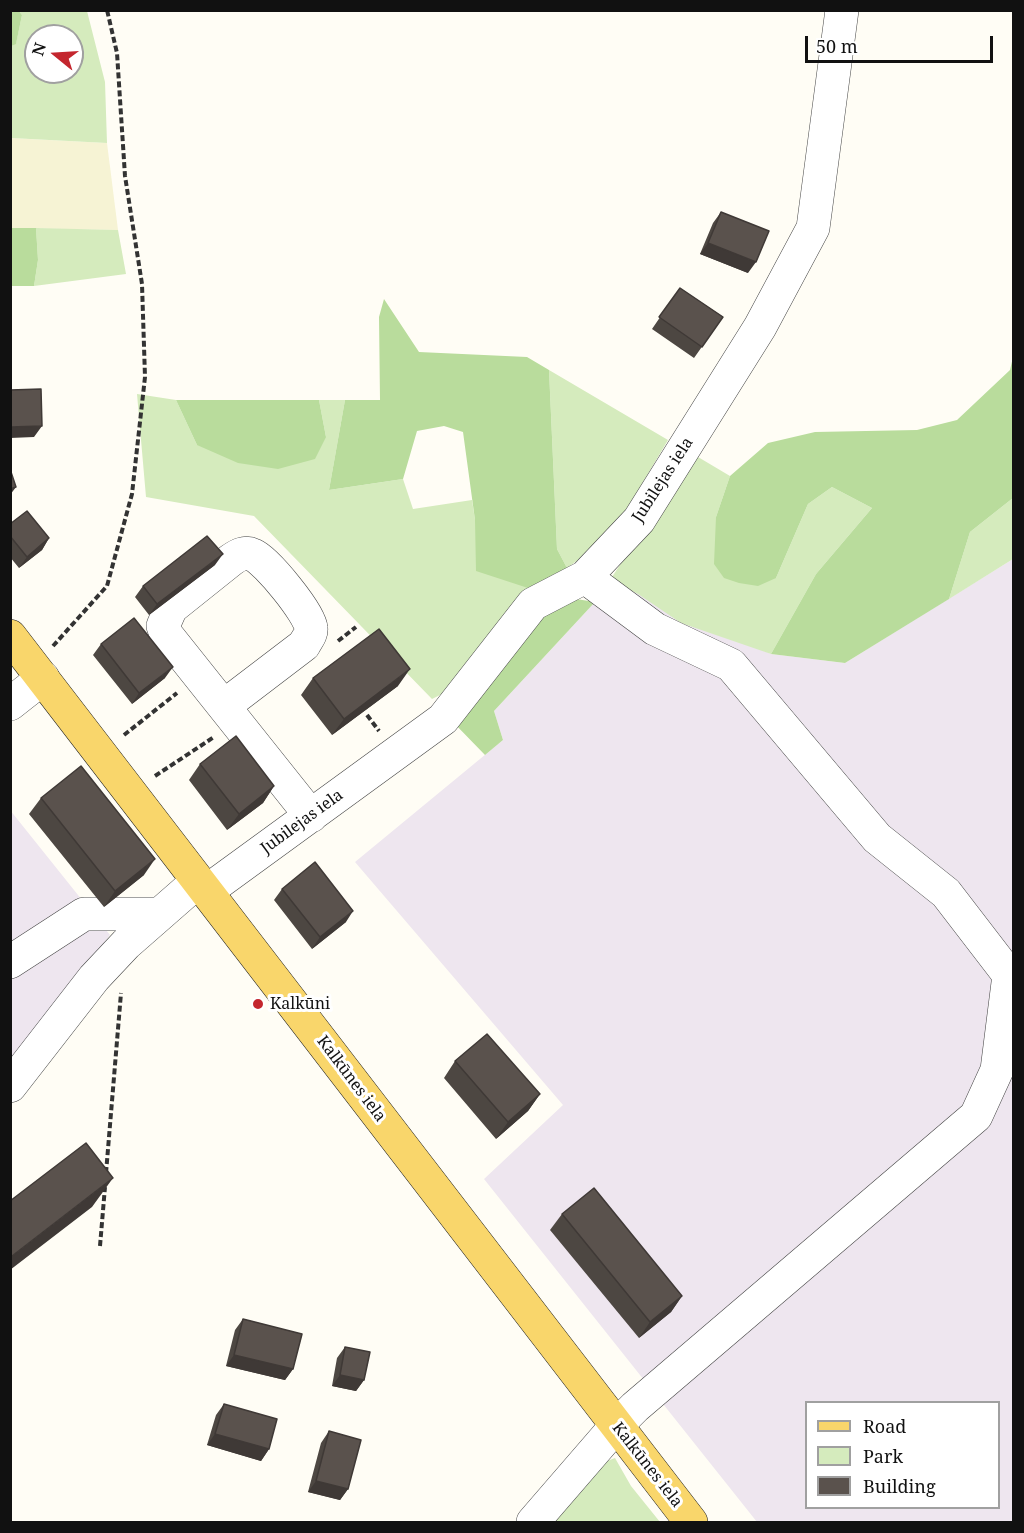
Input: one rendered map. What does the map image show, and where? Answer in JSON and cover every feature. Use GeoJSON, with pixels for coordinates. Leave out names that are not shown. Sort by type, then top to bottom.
{"type":"FeatureCollection","features":[{"type":"Feature","properties":{"kind":"main road","name":"Kalkūnes iela"},"geometry":{"type":"LineString","coordinates":[[10,636],[691,1522]]}},
{"type":"Feature","properties":{"kind":"street","name":"Jubilejas iela"},"geometry":{"type":"LineString","coordinates":[[10,1086],[94,978],[159,914],[311,816],[443,719],[533,604],[585,577],[639,520],[760,327],[813,228],[842,10]]}},
{"type":"Feature","properties":{"kind":"street"},"geometry":{"type":"LineString","coordinates":[[224,706],[304,645],[312,631],[310,619],[269,566],[253,555],[240,554],[231,560],[171,608],[163,626],[166,634],[311,816]]}},
{"type":"Feature","properties":{"kind":"street"},"geometry":{"type":"LineString","coordinates":[[533,1522],[635,1407],[976,1116],[997,1070],[1009,975],[946,893],[877,838],[731,665],[655,629],[585,577]]}},
{"type":"Feature","properties":{"kind":"street"},"geometry":{"type":"LineString","coordinates":[[10,704],[38,672]]}},
{"type":"Feature","properties":{"kind":"street"},"geometry":{"type":"LineString","coordinates":[[10,962],[84,914],[159,914]]}},
{"type":"Feature","properties":{"kind":"path"},"geometry":{"type":"LineString","coordinates":[[38,672],[107,586],[132,494],[145,377],[142,284],[125,176],[117,53],[107,10]]}},
{"type":"Feature","properties":{"kind":"path"},"geometry":{"type":"LineString","coordinates":[[124,735],[199,675]]}},
{"type":"Feature","properties":{"kind":"path"},"geometry":{"type":"LineString","coordinates":[[100,1246],[122,991]]}},
{"type":"Feature","properties":{"kind":"shaded area"},"geometry":{"type":"Polygon","coordinates":[[[10,138],[107,143],[118,230],[11,228],[10,138]]]}},
{"type":"Feature","properties":{"kind":"shaded area"},"geometry":{"type":"Polygon","coordinates":[[[1013,559],[1013,1522],[757,1522],[484,1179],[563,1105],[355,862],[503,740],[494,711],[595,602],[610,580],[771,654],[845,663],[1013,559]]]}},
{"type":"Feature","properties":{"kind":"shaded area"},"geometry":{"type":"Polygon","coordinates":[[[10,810],[110,935],[11,1061],[10,1061],[10,810]]]}},
{"type":"Feature","properties":{"kind":"green space"},"geometry":{"type":"Polygon","coordinates":[[[11,10],[19,11],[22,15],[16,44],[11,46],[11,10]]]}},
{"type":"Feature","properties":{"kind":"green space"},"geometry":{"type":"Polygon","coordinates":[[[19,11],[87,11],[105,82],[107,143],[11,138],[11,46],[16,43],[22,15],[19,11]]]}},
{"type":"Feature","properties":{"kind":"green space"},"geometry":{"type":"Polygon","coordinates":[[[11,228],[36,228],[38,260],[34,286],[11,286],[11,228]]]}},
{"type":"Feature","properties":{"kind":"green space"},"geometry":{"type":"Polygon","coordinates":[[[36,228],[118,230],[126,274],[34,286],[38,260],[36,228]]]}},
{"type":"Feature","properties":{"kind":"green space"},"geometry":{"type":"Polygon","coordinates":[[[384,299],[419,352],[527,357],[549,370],[557,549],[567,568],[528,588],[476,571],[475,520],[463,432],[444,426],[417,431],[403,479],[329,490],[345,400],[380,400],[379,317],[384,299]]]}},
{"type":"Feature","properties":{"kind":"green space"},"geometry":{"type":"Polygon","coordinates":[[[1013,357],[1013,498],[970,532],[949,599],[845,663],[771,654],[816,574],[872,508],[832,487],[808,504],[776,578],[758,586],[739,583],[724,578],[714,564],[716,517],[730,476],[768,443],[815,432],[917,430],[957,420],[1010,370],[1013,357]]]}},
{"type":"Feature","properties":{"kind":"green space"},"geometry":{"type":"Polygon","coordinates":[[[549,370],[668,440],[624,514],[593,549],[567,568],[557,549],[549,370]]]}},
{"type":"Feature","properties":{"kind":"green space"},"geometry":{"type":"Polygon","coordinates":[[[137,394],[176,400],[197,445],[326,437],[319,400],[345,400],[329,490],[403,479],[413,509],[472,500],[475,520],[528,588],[464,665],[446,692],[432,699],[254,516],[146,497],[137,394]]]}},
{"type":"Feature","properties":{"kind":"green space"},"geometry":{"type":"Polygon","coordinates":[[[176,400],[319,400],[326,437],[315,459],[278,469],[238,463],[197,445],[176,400]]]}},
{"type":"Feature","properties":{"kind":"green space"},"geometry":{"type":"Polygon","coordinates":[[[693,454],[730,476],[716,517],[776,578],[808,504],[832,487],[872,508],[816,574],[771,654],[681,623],[638,594],[610,580],[693,454]]]}},
{"type":"Feature","properties":{"kind":"green space"},"geometry":{"type":"Polygon","coordinates":[[[1013,498],[1013,559],[949,599],[970,532],[1013,498]]]}},
{"type":"Feature","properties":{"kind":"green space"},"geometry":{"type":"Polygon","coordinates":[[[557,596],[595,602],[494,711],[503,740],[485,755],[451,720],[557,596]]]}},
{"type":"Feature","properties":{"kind":"green space"},"geometry":{"type":"Polygon","coordinates":[[[615,1458],[631,1486],[660,1522],[551,1522],[594,1466],[615,1458]]]}},
{"type":"Feature","properties":{"kind":"building"},"geometry":{"type":"Polygon","coordinates":[[[721,212],[769,231],[756,262],[708,243],[721,212]]]}},
{"type":"Feature","properties":{"kind":"building"},"geometry":{"type":"Polygon","coordinates":[[[680,288],[723,317],[702,347],[659,317],[680,288]]]}},
{"type":"Feature","properties":{"kind":"building"},"geometry":{"type":"Polygon","coordinates":[[[41,389],[42,426],[10,427],[10,390],[41,389]]]}},
{"type":"Feature","properties":{"kind":"building"},"geometry":{"type":"Polygon","coordinates":[[[10,469],[16,487],[10,489],[10,469]]]}},
{"type":"Feature","properties":{"kind":"building"},"geometry":{"type":"Polygon","coordinates":[[[27,511],[49,538],[27,557],[10,536],[10,524],[27,511]]]}},
{"type":"Feature","properties":{"kind":"building"},"geometry":{"type":"Polygon","coordinates":[[[207,536],[223,554],[157,604],[143,586],[207,536]]]}},
{"type":"Feature","properties":{"kind":"building"},"geometry":{"type":"Polygon","coordinates":[[[134,618],[173,667],[139,693],[101,644],[134,618]]]}},
{"type":"Feature","properties":{"kind":"building"},"geometry":{"type":"Polygon","coordinates":[[[379,629],[410,669],[344,719],[313,678],[379,629]]]}},
{"type":"Feature","properties":{"kind":"building"},"geometry":{"type":"Polygon","coordinates":[[[236,736],[274,786],[239,814],[200,764],[236,736]]]}},
{"type":"Feature","properties":{"kind":"building"},"geometry":{"type":"Polygon","coordinates":[[[81,766],[155,859],[115,891],[41,798],[81,766]]]}},
{"type":"Feature","properties":{"kind":"building"},"geometry":{"type":"Polygon","coordinates":[[[315,862],[353,911],[320,937],[282,889],[315,862]]]}},
{"type":"Feature","properties":{"kind":"building"},"geometry":{"type":"Polygon","coordinates":[[[487,1034],[540,1094],[508,1122],[455,1061],[487,1034]]]}},
{"type":"Feature","properties":{"kind":"building"},"geometry":{"type":"Polygon","coordinates":[[[86,1143],[113,1178],[12,1256],[10,1254],[10,1201],[86,1143]]]}},
{"type":"Feature","properties":{"kind":"building"},"geometry":{"type":"Polygon","coordinates":[[[594,1188],[682,1296],[650,1322],[562,1214],[594,1188]]]}},
{"type":"Feature","properties":{"kind":"building"},"geometry":{"type":"Polygon","coordinates":[[[243,1319],[302,1334],[293,1369],[234,1355],[243,1319]]]}},
{"type":"Feature","properties":{"kind":"building"},"geometry":{"type":"Polygon","coordinates":[[[345,1347],[370,1352],[364,1380],[340,1375],[345,1347]]]}},
{"type":"Feature","properties":{"kind":"building"},"geometry":{"type":"Polygon","coordinates":[[[224,1404],[277,1419],[269,1449],[215,1434],[224,1404]]]}},
{"type":"Feature","properties":{"kind":"building"},"geometry":{"type":"Polygon","coordinates":[[[329,1431],[361,1440],[348,1489],[316,1481],[329,1431]]]}},
{"type":"Feature","properties":{"kind":"place","name":"Kalkūni"},"geometry":{"type":"Point","coordinates":[258,1004]}}]}
